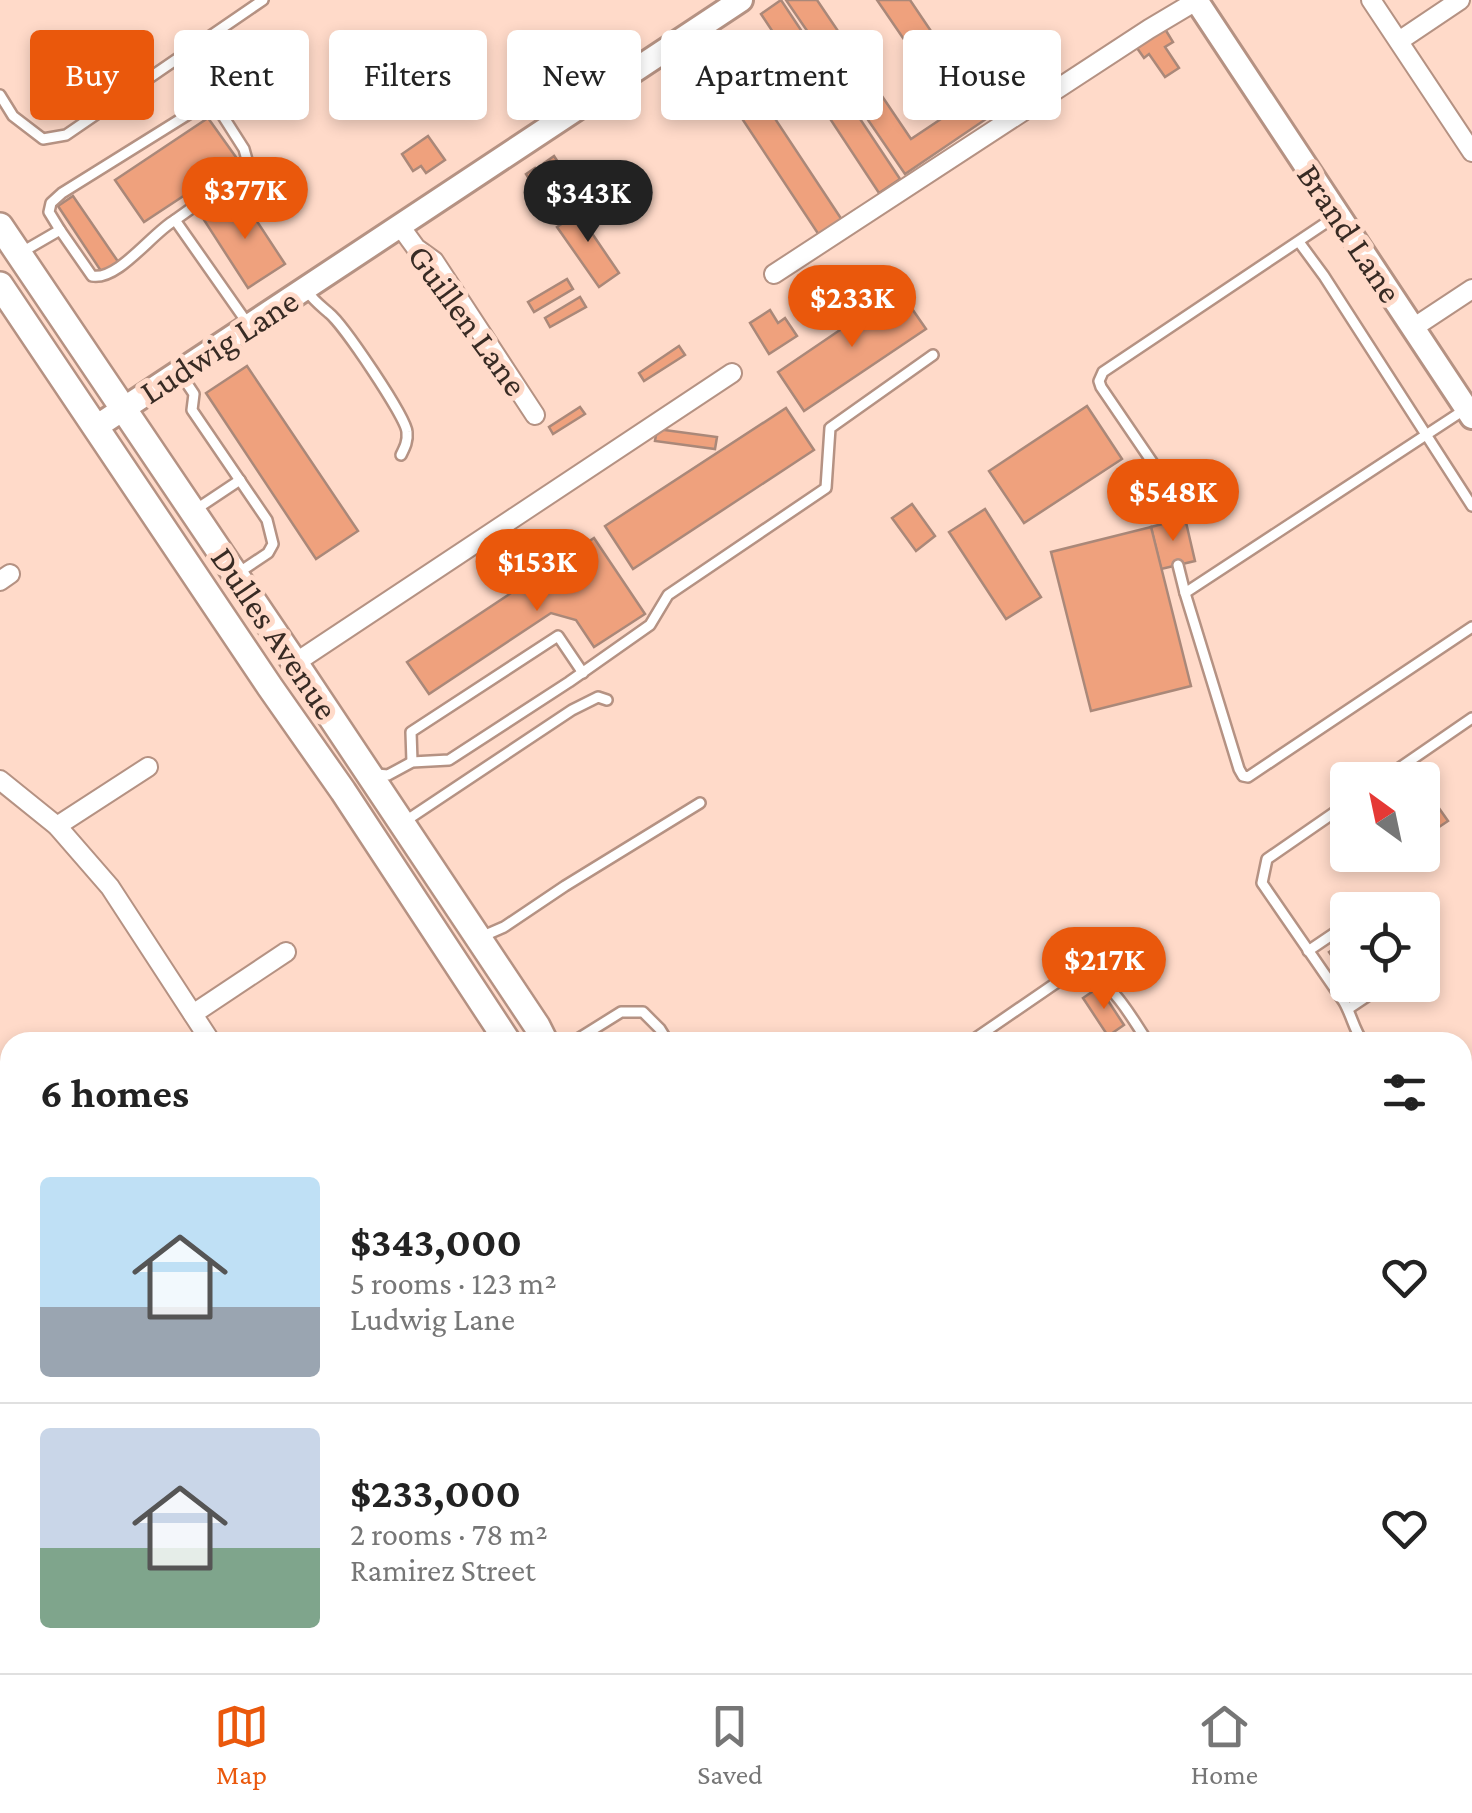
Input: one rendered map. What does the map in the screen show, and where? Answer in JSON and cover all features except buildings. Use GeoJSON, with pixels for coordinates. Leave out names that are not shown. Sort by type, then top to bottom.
{"type":"FeatureCollection","features":[{"type":"Feature","properties":{"kind":"main road","name":"Dulles Avenue"},"geometry":{"type":"LineString","coordinates":[[0,226],[539,1032]]}},
{"type":"Feature","properties":{"kind":"main road","name":"Dulles Avenue"},"geometry":{"type":"LineString","coordinates":[[0,285],[501,1032]]}},
{"type":"Feature","properties":{"kind":"main road"},"geometry":{"type":"LineString","coordinates":[[342,790],[369,774]]}},
{"type":"Feature","properties":{"kind":"street","name":"Ludwig Lane"},"geometry":{"type":"LineString","coordinates":[[96,426],[741,0]]}},
{"type":"Feature","properties":{"kind":"street"},"geometry":{"type":"LineString","coordinates":[[774,274],[1196,0]]}},
{"type":"Feature","properties":{"kind":"street","name":"Brand Lane"},"geometry":{"type":"LineString","coordinates":[[1196,0],[1469,412]]}},
{"type":"Feature","properties":{"kind":"street"},"geometry":{"type":"LineString","coordinates":[[1371,0],[1472,152]]}},
{"type":"Feature","properties":{"kind":"street"},"geometry":{"type":"LineString","coordinates":[[1398,41],[1460,0]]}},
{"type":"Feature","properties":{"kind":"street","name":"Guillen Lane"},"geometry":{"type":"LineString","coordinates":[[400,226],[416,248],[434,261],[535,415]]}},
{"type":"Feature","properties":{"kind":"street"},"geometry":{"type":"LineString","coordinates":[[1413,328],[1472,289]]}},
{"type":"Feature","properties":{"kind":"street"},"geometry":{"type":"LineString","coordinates":[[296,663],[732,373]]}},
{"type":"Feature","properties":{"kind":"street"},"geometry":{"type":"LineString","coordinates":[[57,826],[148,767]]}},
{"type":"Feature","properties":{"kind":"street"},"geometry":{"type":"LineString","coordinates":[[0,780],[57,826],[110,887],[205,1032]]}},
{"type":"Feature","properties":{"kind":"street"},"geometry":{"type":"LineString","coordinates":[[193,1014],[286,952]]}},
{"type":"Feature","properties":{"kind":"lane"},"geometry":{"type":"LineString","coordinates":[[0,94],[13,116],[44,140],[66,135],[263,0]]}},
{"type":"Feature","properties":{"kind":"lane"},"geometry":{"type":"LineString","coordinates":[[214,102],[244,149],[249,167],[176,220],[104,277],[96,278],[48,212],[62,193],[214,102]]}},
{"type":"Feature","properties":{"kind":"lane"},"geometry":{"type":"LineString","coordinates":[[1170,522],[1162,478],[1101,387],[1102,372],[1338,215]]}},
{"type":"Feature","properties":{"kind":"lane"},"geometry":{"type":"LineString","coordinates":[[176,220],[249,327]]}},
{"type":"Feature","properties":{"kind":"lane"},"geometry":{"type":"LineString","coordinates":[[19,254],[60,230]]}},
{"type":"Feature","properties":{"kind":"lane"},"geometry":{"type":"LineString","coordinates":[[1299,242],[1472,506]]}},
{"type":"Feature","properties":{"kind":"lane"},"geometry":{"type":"LineString","coordinates":[[305,289],[341,326],[400,413],[408,428],[407,444],[401,455]]}},
{"type":"Feature","properties":{"kind":"lane"},"geometry":{"type":"LineString","coordinates":[[369,774],[388,775],[412,762],[450,760],[650,624],[668,595],[826,488],[830,428],[933,355]]}},
{"type":"Feature","properties":{"kind":"lane"},"geometry":{"type":"LineString","coordinates":[[180,372],[194,394],[192,410],[267,520],[272,544],[268,553],[236,575]]}},
{"type":"Feature","properties":{"kind":"lane"},"geometry":{"type":"LineString","coordinates":[[1185,593],[1426,434],[1469,412]]}},
{"type":"Feature","properties":{"kind":"lane"},"geometry":{"type":"LineString","coordinates":[[192,511],[240,480]]}},
{"type":"Feature","properties":{"kind":"lane"},"geometry":{"type":"LineString","coordinates":[[1178,565],[1242,776],[1248,776],[1472,628]]}},
{"type":"Feature","properties":{"kind":"lane"},"geometry":{"type":"LineString","coordinates":[[412,762],[411,732],[558,636],[583,672]]}},
{"type":"Feature","properties":{"kind":"lane"},"geometry":{"type":"LineString","coordinates":[[402,823],[572,710],[598,697],[606,700]]}},
{"type":"Feature","properties":{"kind":"lane"},"geometry":{"type":"LineString","coordinates":[[1411,762],[1472,718]]}},
{"type":"Feature","properties":{"kind":"lane"},"geometry":{"type":"LineString","coordinates":[[478,938],[504,927],[700,803]]}},
{"type":"Feature","properties":{"kind":"lane"},"geometry":{"type":"LineString","coordinates":[[1330,816],[1267,859],[1262,883],[1353,1016],[1356,1032]]}},
{"type":"Feature","properties":{"kind":"lane"},"geometry":{"type":"LineString","coordinates":[[1308,951],[1330,936]]}},
{"type":"Feature","properties":{"kind":"lane"},"geometry":{"type":"LineString","coordinates":[[985,1032],[1072,972],[1086,972],[1101,980],[1141,1032]]}},
{"type":"Feature","properties":{"kind":"lane"},"geometry":{"type":"LineString","coordinates":[[1348,1009],[1358,1002]]}},
{"type":"Feature","properties":{"kind":"lane"},"geometry":{"type":"LineString","coordinates":[[589,1032],[621,1012],[643,1012],[662,1032]]}}]}
